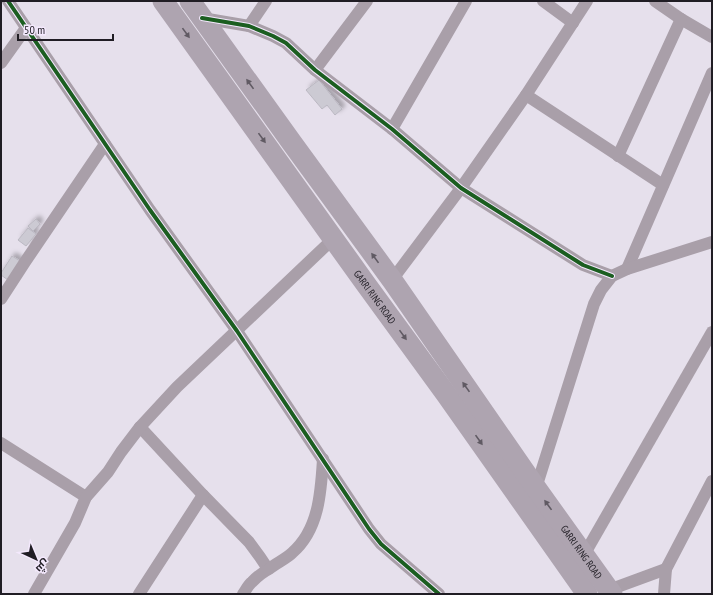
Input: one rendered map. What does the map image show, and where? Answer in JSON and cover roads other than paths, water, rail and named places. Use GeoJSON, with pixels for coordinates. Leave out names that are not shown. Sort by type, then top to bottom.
{"type":"FeatureCollection","features":[{"type":"Feature","properties":{"kind":"highway","name":"GARRI RING ROAD"},"geometry":{"type":"LineString","coordinates":[[163,1],[446,394],[587,594]]}},
{"type":"Feature","properties":{"kind":"highway","name":"GARRI RING ROAD"},"geometry":{"type":"LineString","coordinates":[[190,1],[392,280],[610,592]]}},
{"type":"Feature","properties":{"kind":"street"},"geometry":{"type":"LineString","coordinates":[[8,1],[155,217],[237,331],[368,529],[381,544],[439,594]]}},
{"type":"Feature","properties":{"kind":"street"},"geometry":{"type":"LineString","coordinates":[[250,26],[266,1]]}},
{"type":"Feature","properties":{"kind":"street"},"geometry":{"type":"LineString","coordinates":[[315,70],[367,1]]}},
{"type":"Feature","properties":{"kind":"street"},"geometry":{"type":"LineString","coordinates":[[392,129],[466,1]]}},
{"type":"Feature","properties":{"kind":"street"},"geometry":{"type":"LineString","coordinates":[[543,1],[573,22]]}},
{"type":"Feature","properties":{"kind":"street"},"geometry":{"type":"LineString","coordinates":[[392,280],[461,188],[526,95],[587,1]]}},
{"type":"Feature","properties":{"kind":"street"},"geometry":{"type":"LineString","coordinates":[[655,1],[712,37]]}},
{"type":"Feature","properties":{"kind":"street"},"geometry":{"type":"LineString","coordinates":[[202,18],[250,26],[286,43],[315,70],[392,129],[461,188],[583,265],[612,276]]}},
{"type":"Feature","properties":{"kind":"street"},"geometry":{"type":"LineString","coordinates":[[618,156],[681,18]]}},
{"type":"Feature","properties":{"kind":"street"},"geometry":{"type":"LineString","coordinates":[[1,63],[26,28]]}},
{"type":"Feature","properties":{"kind":"street"},"geometry":{"type":"LineString","coordinates":[[627,269],[712,73]]}},
{"type":"Feature","properties":{"kind":"street"},"geometry":{"type":"LineString","coordinates":[[526,95],[663,185]]}},
{"type":"Feature","properties":{"kind":"street"},"geometry":{"type":"LineString","coordinates":[[1,300],[105,144]]}},
{"type":"Feature","properties":{"kind":"street"},"geometry":{"type":"LineString","coordinates":[[34,594],[74,523],[86,497],[108,472],[140,427],[177,386],[333,239]]}},
{"type":"Feature","properties":{"kind":"street"},"geometry":{"type":"LineString","coordinates":[[536,488],[594,304],[601,290],[612,276],[627,269],[712,242]]}},
{"type":"Feature","properties":{"kind":"street"},"geometry":{"type":"LineString","coordinates":[[584,555],[712,332]]}},
{"type":"Feature","properties":{"kind":"street"},"geometry":{"type":"LineString","coordinates":[[140,427],[249,542],[268,569]]}},
{"type":"Feature","properties":{"kind":"street"},"geometry":{"type":"LineString","coordinates":[[1,443],[86,497]]}},
{"type":"Feature","properties":{"kind":"street"},"geometry":{"type":"LineString","coordinates":[[242,594],[252,582],[268,569],[292,554],[309,532],[320,497],[323,459]]}},
{"type":"Feature","properties":{"kind":"street"},"geometry":{"type":"LineString","coordinates":[[664,594],[666,568],[712,481]]}},
{"type":"Feature","properties":{"kind":"street"},"geometry":{"type":"LineString","coordinates":[[139,594],[203,495]]}},
{"type":"Feature","properties":{"kind":"street"},"geometry":{"type":"LineString","coordinates":[[610,592],[666,568]]}}]}
